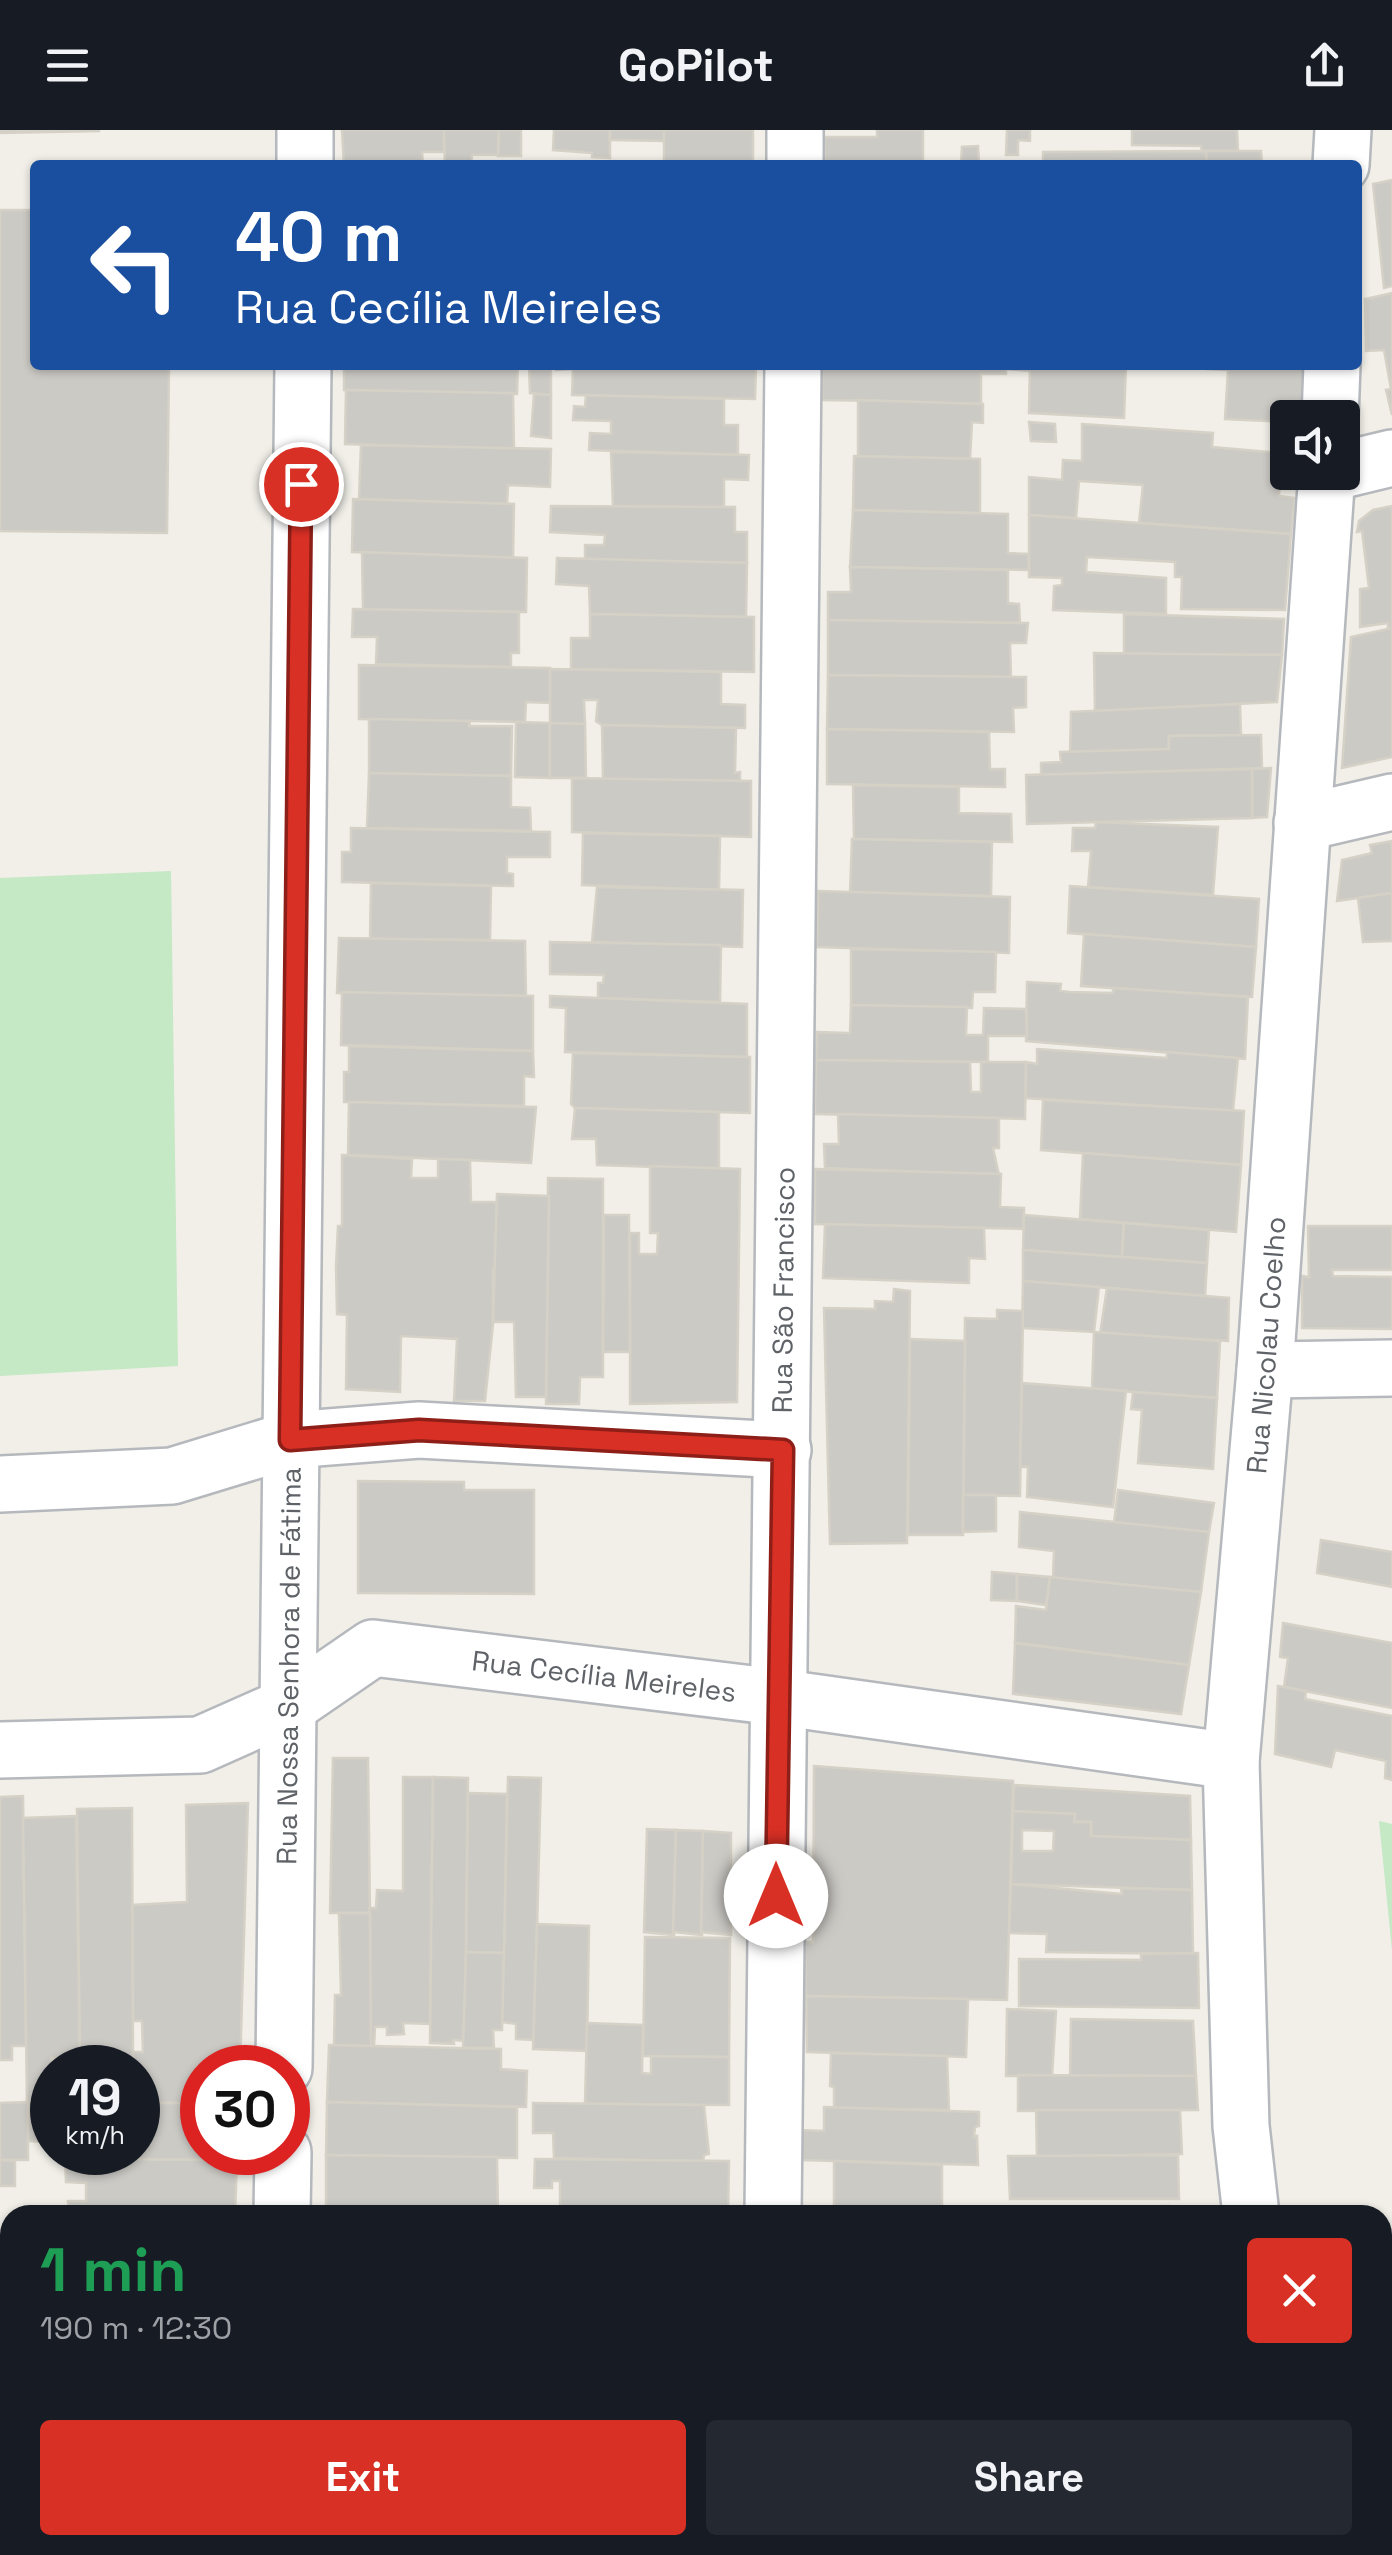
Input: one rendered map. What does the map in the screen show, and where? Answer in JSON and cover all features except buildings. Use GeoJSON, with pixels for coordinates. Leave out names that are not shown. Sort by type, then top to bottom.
{"type":"FeatureCollection","features":[{"type":"Feature","properties":{"kind":"street"},"geometry":{"type":"LineString","coordinates":[[305,160],[306,130]]}},
{"type":"Feature","properties":{"kind":"street"},"geometry":{"type":"LineString","coordinates":[[794,160],[795,130]]}},
{"type":"Feature","properties":{"kind":"street","name":"Rua Nossa Senhora de Fátima"},"geometry":{"type":"LineString","coordinates":[[284,2045],[303,370]]}},
{"type":"Feature","properties":{"kind":"street","name":"Rua São Francisco"},"geometry":{"type":"LineString","coordinates":[[774,2205],[793,370]]}},
{"type":"Feature","properties":{"kind":"street"},"geometry":{"type":"LineString","coordinates":[[1331,400],[1332,370]]}},
{"type":"Feature","properties":{"kind":"street"},"geometry":{"type":"LineString","coordinates":[[1360,466],[1392,458]]}},
{"type":"Feature","properties":{"kind":"street","name":"Rua Nicolau Coelho"},"geometry":{"type":"LineString","coordinates":[[1250,2205],[1241,2126],[1231,1761],[1265,1370],[1327,490]]}},
{"type":"Feature","properties":{"kind":"street"},"geometry":{"type":"LineString","coordinates":[[1302,823],[1392,802]]}},
{"type":"Feature","properties":{"kind":"street"},"geometry":{"type":"LineString","coordinates":[[1265,1370],[1392,1368]]}},
{"type":"Feature","properties":{"kind":"street"},"geometry":{"type":"LineString","coordinates":[[0,1484],[172,1476],[290,1440],[419,1430],[783,1450]]}},
{"type":"Feature","properties":{"kind":"street","name":"Rua Cecília Meireles"},"geometry":{"type":"LineString","coordinates":[[0,1750],[200,1745],[290,1705],[373,1648],[778,1698],[1231,1761]]}},
{"type":"Feature","properties":{"kind":"street"},"geometry":{"type":"LineString","coordinates":[[282,2205],[283,2175]]}},
{"type":"Feature","properties":{"kind":"green space"},"geometry":{"type":"Polygon","coordinates":[[[171,871],[178,1366],[0,1376],[0,878],[171,871]]]}},
{"type":"Feature","properties":{"kind":"green space"},"geometry":{"type":"Polygon","coordinates":[[[1379,1821],[1392,1824],[1392,1950],[1379,1821]]]}},
{"type":"Feature","properties":{"kind":"route"},"geometry":{"type":"LineString","coordinates":[[301,484],[290,1440],[419,1430],[783,1450],[776,1896]]}}]}
